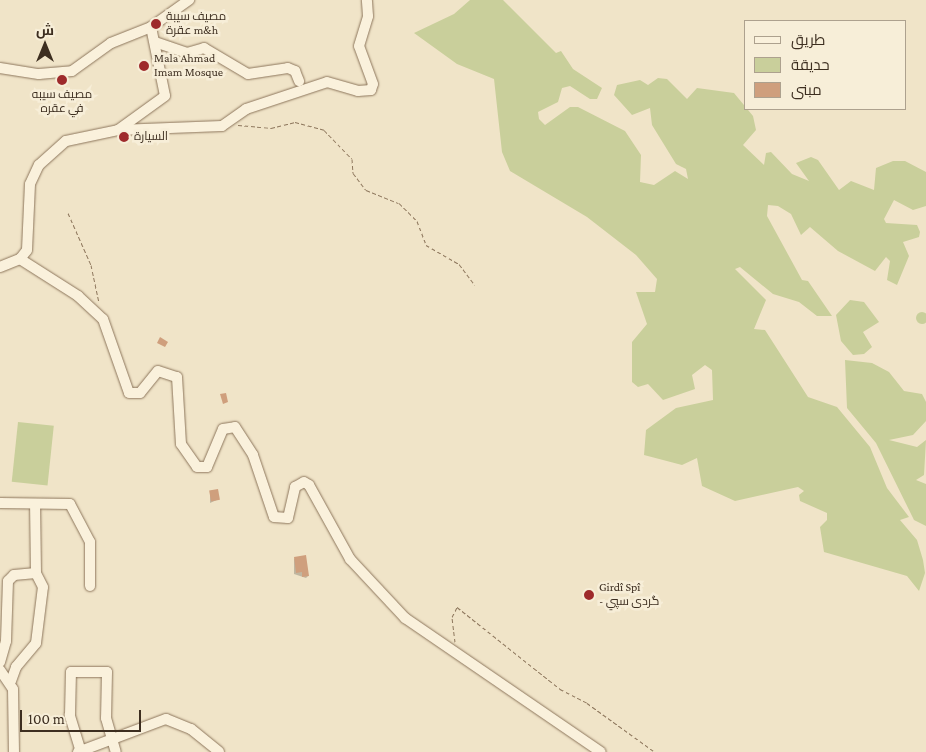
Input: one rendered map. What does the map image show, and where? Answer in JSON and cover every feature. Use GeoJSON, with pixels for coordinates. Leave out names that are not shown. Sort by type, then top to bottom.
{"type":"FeatureCollection","features":[{"type":"Feature","properties":{"kind":"street"},"geometry":{"type":"LineString","coordinates":[[0,68],[39,74],[72,71],[111,43],[151,27],[189,0]]}},
{"type":"Feature","properties":{"kind":"street"},"geometry":{"type":"LineString","coordinates":[[0,267],[20,259],[30,238],[30,184],[39,165],[66,141],[118,130],[211,128],[230,122],[246,109],[327,82],[364,93],[371,90],[373,84],[359,46],[368,16],[367,0]]}},
{"type":"Feature","properties":{"kind":"street"},"geometry":{"type":"LineString","coordinates":[[118,130],[165,96],[151,27]]}},
{"type":"Feature","properties":{"kind":"street"},"geometry":{"type":"LineString","coordinates":[[155,42],[187,53],[204,48],[248,74],[288,68],[295,71],[299,82]]}},
{"type":"Feature","properties":{"kind":"street"},"geometry":{"type":"LineString","coordinates":[[20,259],[94,309],[109,333],[129,393],[140,393],[158,370],[177,377],[181,444],[191,462],[207,467],[223,429],[236,427],[253,455],[274,517],[288,518],[295,487],[304,482],[309,485],[350,559],[405,618],[601,752]]}},
{"type":"Feature","properties":{"kind":"street"},"geometry":{"type":"LineString","coordinates":[[0,503],[70,504],[90,542],[90,586]]}},
{"type":"Feature","properties":{"kind":"street"},"geometry":{"type":"LineString","coordinates":[[14,752],[11,681],[16,667],[36,643],[43,588],[36,573],[35,505]]}},
{"type":"Feature","properties":{"kind":"street"},"geometry":{"type":"LineString","coordinates":[[0,662],[6,641],[8,581],[14,575],[36,573]]}},
{"type":"Feature","properties":{"kind":"street"},"geometry":{"type":"LineString","coordinates":[[0,670],[11,681]]}},
{"type":"Feature","properties":{"kind":"street"},"geometry":{"type":"LineString","coordinates":[[116,752],[110,740],[107,672],[71,672],[70,715],[80,752],[110,740],[166,719],[191,729],[209,750],[219,752]]}},
{"type":"Feature","properties":{"kind":"path"},"geometry":{"type":"LineString","coordinates":[[230,122],[265,128],[295,122],[324,130],[352,159],[353,172],[366,190],[399,203],[417,221],[426,245],[459,264],[475,285]]}},
{"type":"Feature","properties":{"kind":"path"},"geometry":{"type":"LineString","coordinates":[[68,214],[98,287],[100,301],[94,309]]}},
{"type":"Feature","properties":{"kind":"path"},"geometry":{"type":"LineString","coordinates":[[457,655],[452,617],[457,607],[560,688],[588,703],[655,752]]}},
{"type":"Feature","properties":{"kind":"green space"},"geometry":{"type":"Polygon","coordinates":[[[470,0],[503,0],[556,53],[561,51],[573,69],[602,88],[597,99],[590,99],[570,86],[562,88],[558,102],[538,112],[539,119],[545,125],[570,107],[578,107],[625,131],[641,155],[640,182],[654,185],[675,171],[688,179],[686,169],[676,164],[652,125],[650,108],[632,115],[614,95],[617,85],[640,80],[648,85],[658,78],[667,79],[687,99],[697,88],[734,93],[744,105],[744,110],[748,110],[753,116],[756,130],[743,145],[764,165],[766,153],[771,152],[792,174],[809,181],[796,163],[811,157],[818,160],[839,190],[851,181],[874,190],[876,168],[893,161],[905,161],[926,172],[926,206],[913,210],[894,200],[884,219],[886,223],[917,225],[920,232],[919,237],[903,242],[909,256],[897,285],[887,280],[890,261],[886,257],[875,271],[838,251],[810,227],[801,235],[791,214],[778,206],[768,205],[767,216],[802,280],[808,281],[832,316],[817,316],[799,302],[773,294],[740,267],[735,269],[766,300],[754,329],[765,330],[808,397],[837,407],[870,447],[887,488],[909,517],[900,520],[917,540],[925,573],[919,591],[907,576],[824,552],[820,527],[827,520],[827,513],[800,501],[799,495],[804,491],[798,487],[735,501],[702,486],[697,458],[682,465],[644,455],[646,430],[676,408],[713,400],[712,370],[705,365],[692,375],[695,389],[663,400],[648,384],[638,387],[632,382],[632,342],[647,324],[636,292],[655,292],[657,279],[636,255],[587,217],[510,171],[502,152],[494,79],[457,64],[414,33],[454,14],[470,0]]]}},
{"type":"Feature","properties":{"kind":"green space"},"geometry":{"type":"Polygon","coordinates":[[[850,300],[864,302],[879,322],[863,332],[872,347],[864,354],[853,355],[841,341],[836,315],[850,300]]]}},
{"type":"Feature","properties":{"kind":"green space"},"geometry":{"type":"Polygon","coordinates":[[[922,312],[926,314],[926,322],[922,324],[918,322],[916,318],[918,314],[922,312]]]}},
{"type":"Feature","properties":{"kind":"green space"},"geometry":{"type":"Polygon","coordinates":[[[845,360],[872,363],[889,372],[904,391],[922,394],[926,402],[926,421],[913,435],[889,440],[917,447],[926,440],[924,475],[916,480],[926,484],[926,526],[914,520],[876,443],[847,408],[845,360]]]}},
{"type":"Feature","properties":{"kind":"green space"},"geometry":{"type":"Polygon","coordinates":[[[18,422],[54,426],[48,485],[12,482],[18,422]]]}},
{"type":"Feature","properties":{"kind":"building"},"geometry":{"type":"Polygon","coordinates":[[[160,337],[168,342],[165,347],[157,343],[160,337]]]}},
{"type":"Feature","properties":{"kind":"building"},"geometry":{"type":"Polygon","coordinates":[[[226,393],[228,402],[223,404],[220,394],[226,393]]]}},
{"type":"Feature","properties":{"kind":"building"},"geometry":{"type":"Polygon","coordinates":[[[218,489],[220,500],[211,501],[209,491],[218,489]]]}},
{"type":"Feature","properties":{"kind":"building"},"geometry":{"type":"Polygon","coordinates":[[[306,555],[309,576],[302,577],[302,572],[296,573],[294,557],[306,555]]]}},
{"type":"Feature","properties":{"kind":"place","name":"مصيف سيبة عقرة m&h"},"geometry":{"type":"Point","coordinates":[156,24]}},
{"type":"Feature","properties":{"kind":"place","name":"Mala Ahmad Imam Mosque"},"geometry":{"type":"Point","coordinates":[144,66]}},
{"type":"Feature","properties":{"kind":"place","name":"مصيف سيبه في عقره"},"geometry":{"type":"Point","coordinates":[62,80]}},
{"type":"Feature","properties":{"kind":"place","name":"السيارة"},"geometry":{"type":"Point","coordinates":[124,137]}},
{"type":"Feature","properties":{"kind":"place","name":"Girdî Spî - گردی سپي"},"geometry":{"type":"Point","coordinates":[589,595]}}]}
